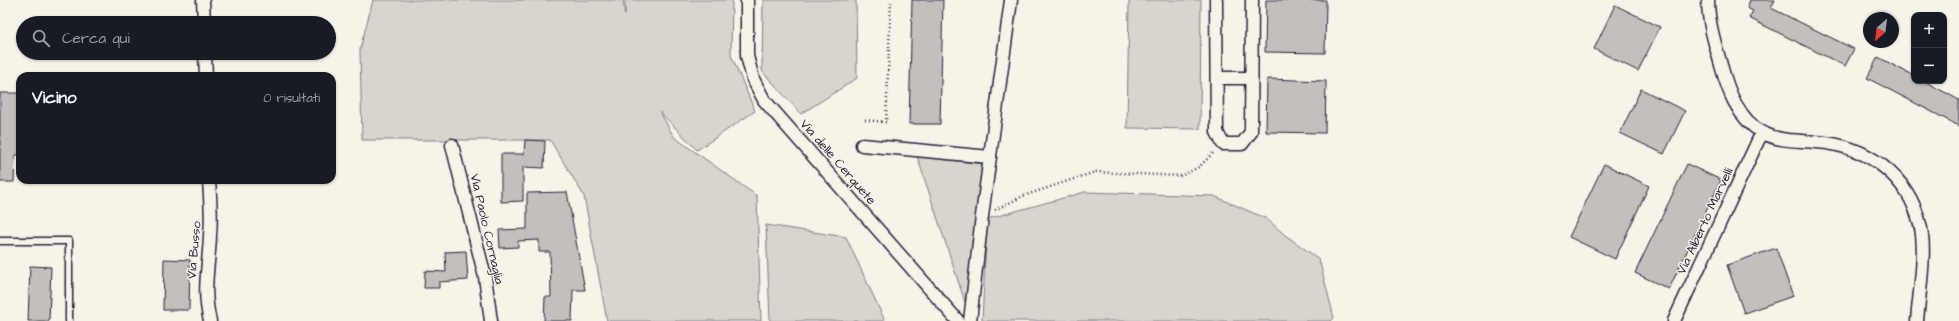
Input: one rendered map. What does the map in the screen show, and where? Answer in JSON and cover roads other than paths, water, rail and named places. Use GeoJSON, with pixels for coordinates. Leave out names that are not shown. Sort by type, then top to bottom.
{"type":"FeatureCollection","features":[{"type":"Feature","properties":{"kind":"street"},"geometry":{"type":"LineString","coordinates":[[203,0],[204,16]]}},
{"type":"Feature","properties":{"kind":"street","name":"Via delle Cerquete"},"geometry":{"type":"LineString","coordinates":[[747,0],[747,56],[753,79],[764,100],[958,321]]}},
{"type":"Feature","properties":{"kind":"street"},"geometry":{"type":"LineString","coordinates":[[970,321],[982,216],[1011,0]]}},
{"type":"Feature","properties":{"kind":"street"},"geometry":{"type":"LineString","coordinates":[[1216,0],[1217,132],[1223,144],[1242,144],[1251,132],[1252,0]]}},
{"type":"Feature","properties":{"kind":"street"},"geometry":{"type":"LineString","coordinates":[[1708,0],[1712,31],[1728,90],[1737,108],[1748,121],[1762,132],[1780,140],[1817,142],[1856,150],[1872,158],[1896,176],[1906,190],[1915,207],[1921,226],[1922,248],[1918,321]]}},
{"type":"Feature","properties":{"kind":"street"},"geometry":{"type":"LineString","coordinates":[[205,60],[206,72]]}},
{"type":"Feature","properties":{"kind":"street"},"geometry":{"type":"LineString","coordinates":[[1217,78],[1251,78]]}},
{"type":"Feature","properties":{"kind":"street","name":"Via Alberto Marvelli"},"geometry":{"type":"LineString","coordinates":[[1674,321],[1762,132]]}},
{"type":"Feature","properties":{"kind":"street","name":"Via Paolo Cornaglia"},"geometry":{"type":"LineString","coordinates":[[452,145],[485,278],[490,321]]}},
{"type":"Feature","properties":{"kind":"street"},"geometry":{"type":"LineString","coordinates":[[862,145],[990,157]]}},
{"type":"Feature","properties":{"kind":"street","name":"Via Busso"},"geometry":{"type":"LineString","coordinates":[[209,184],[210,236],[205,286],[210,321]]}},
{"type":"Feature","properties":{"kind":"lane"},"geometry":{"type":"LineString","coordinates":[[0,241],[69,241],[68,321]]}}]}
